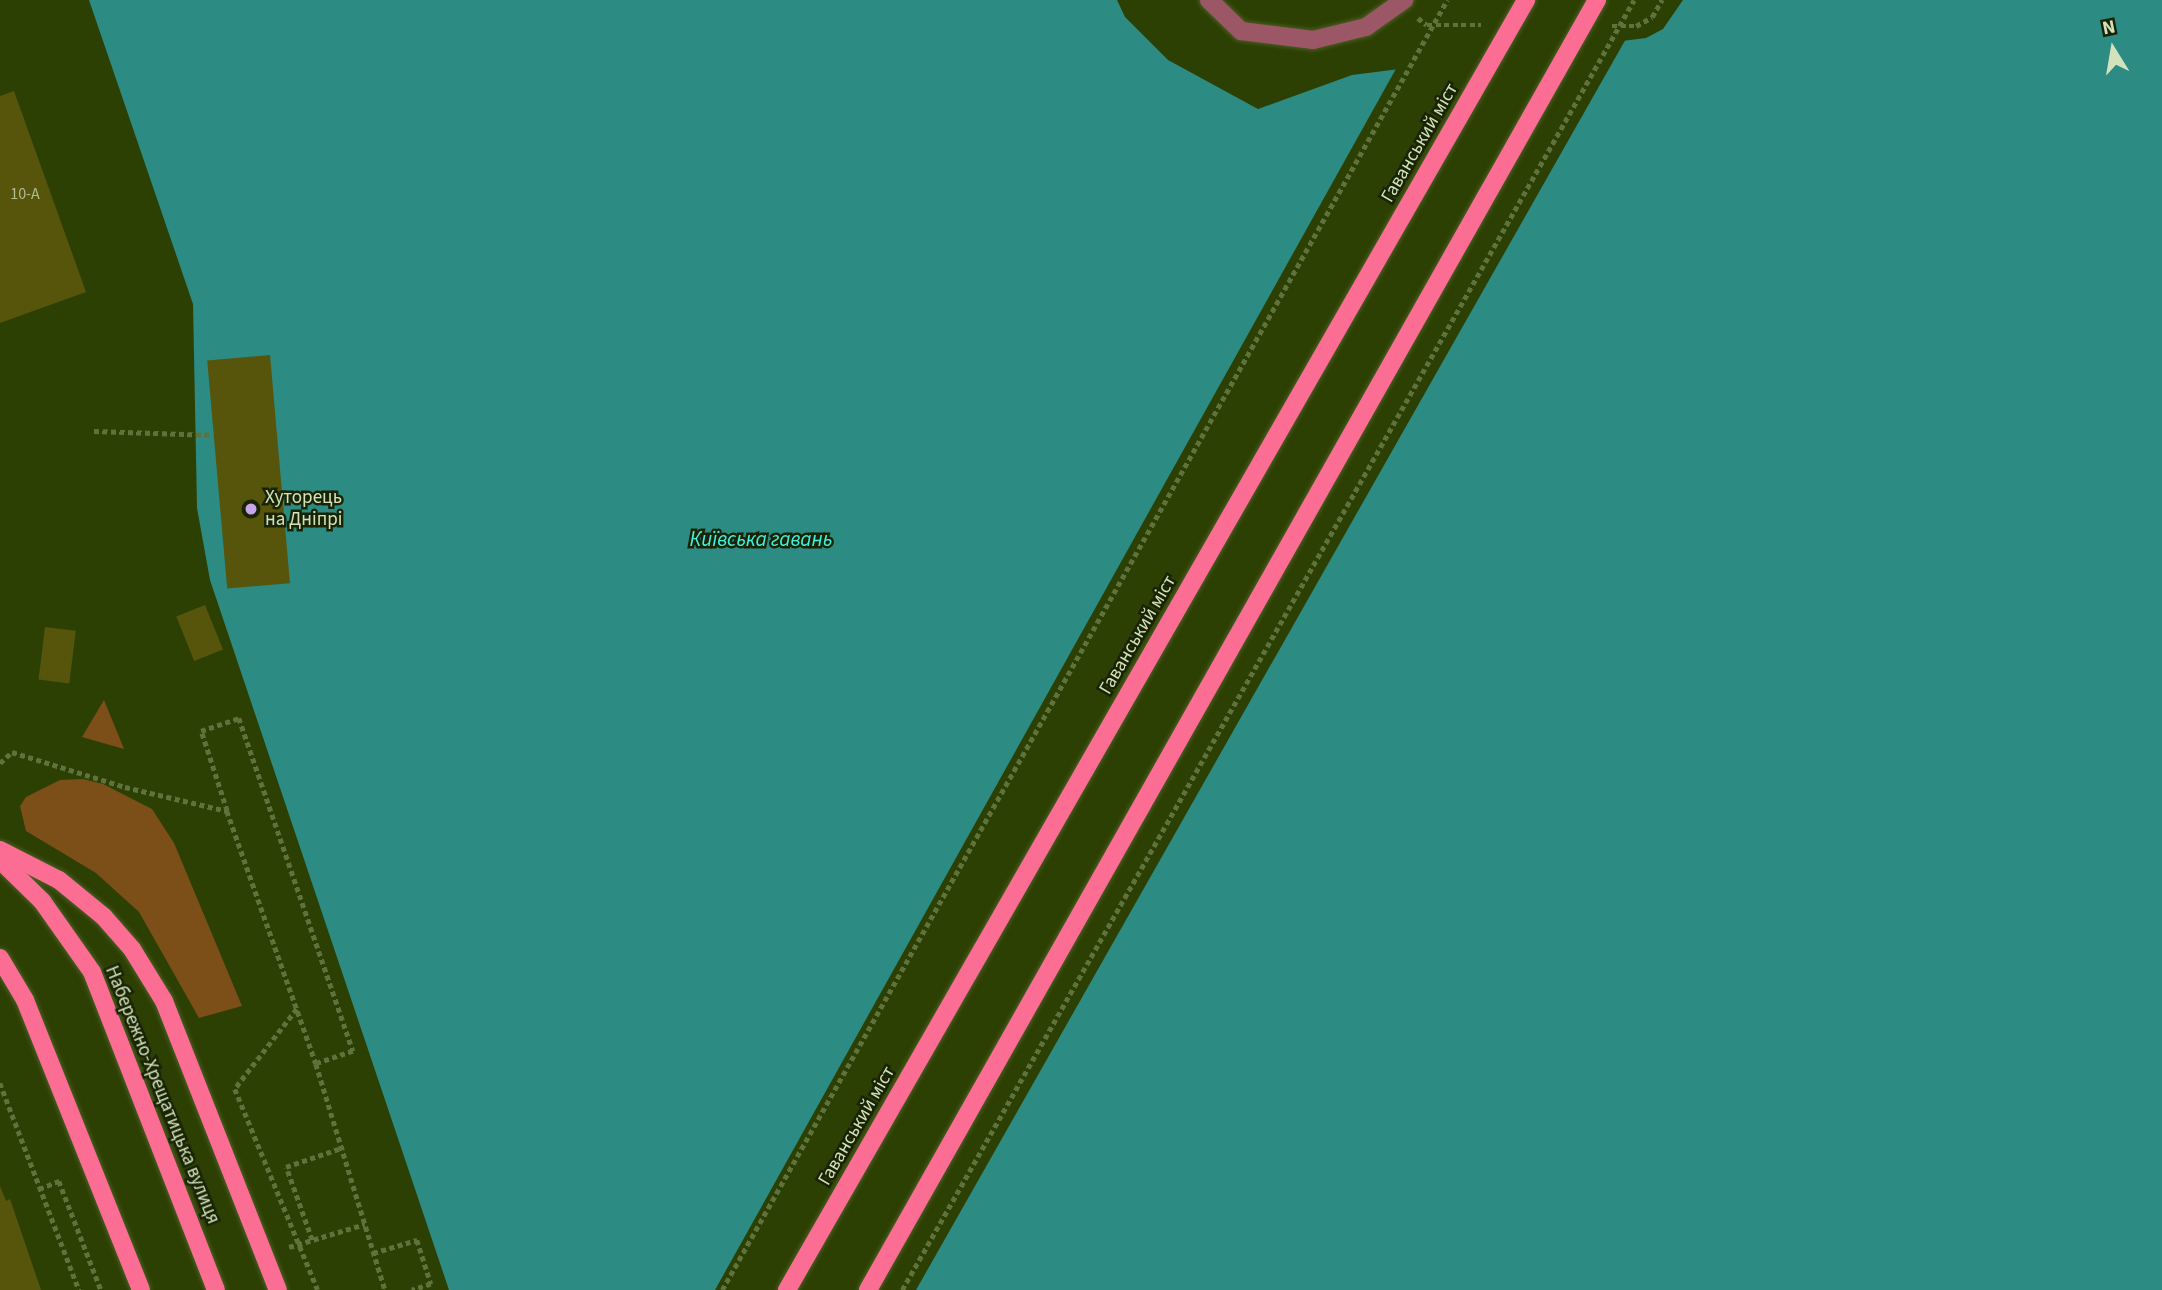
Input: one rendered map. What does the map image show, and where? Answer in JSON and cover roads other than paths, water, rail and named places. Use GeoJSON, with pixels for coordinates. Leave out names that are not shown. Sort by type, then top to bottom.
{"type":"FeatureCollection","features":[{"type":"Feature","properties":{"kind":"main road","name":"Гаванський міст"},"geometry":{"type":"LineString","coordinates":[[787,1290],[1526,0]]}},
{"type":"Feature","properties":{"kind":"main road"},"geometry":{"type":"LineString","coordinates":[[867,1290],[1597,0]]}},
{"type":"Feature","properties":{"kind":"main road"},"geometry":{"type":"LineString","coordinates":[[0,850],[59,880],[104,917],[132,948],[164,1001],[278,1290]]}},
{"type":"Feature","properties":{"kind":"main road","name":"Набережно-Хрещатицька вулиця"},"geometry":{"type":"LineString","coordinates":[[0,860],[42,901],[92,972],[216,1290]]}},
{"type":"Feature","properties":{"kind":"main road"},"geometry":{"type":"LineString","coordinates":[[0,958],[24,1000],[141,1290]]}},
{"type":"Feature","properties":{"kind":"lane"},"geometry":{"type":"LineString","coordinates":[[1209,0],[1241,31],[1325,40],[1366,27],[1404,0]]}},
{"type":"Feature","properties":{"kind":"water","name":"Київська гавань"},"geometry":{"type":"Polygon","coordinates":[[[89,0],[1117,0],[1125,17],[1168,60],[1258,109],[1352,75],[1646,38],[1663,29],[1683,0],[2162,0],[2162,1290],[449,1290],[210,580],[197,508],[193,304],[89,0]]]}},
{"type":"Feature","properties":{"kind":"place","name":"Хуторець на Дніпрі"},"geometry":{"type":"Point","coordinates":[251,509]}}]}
